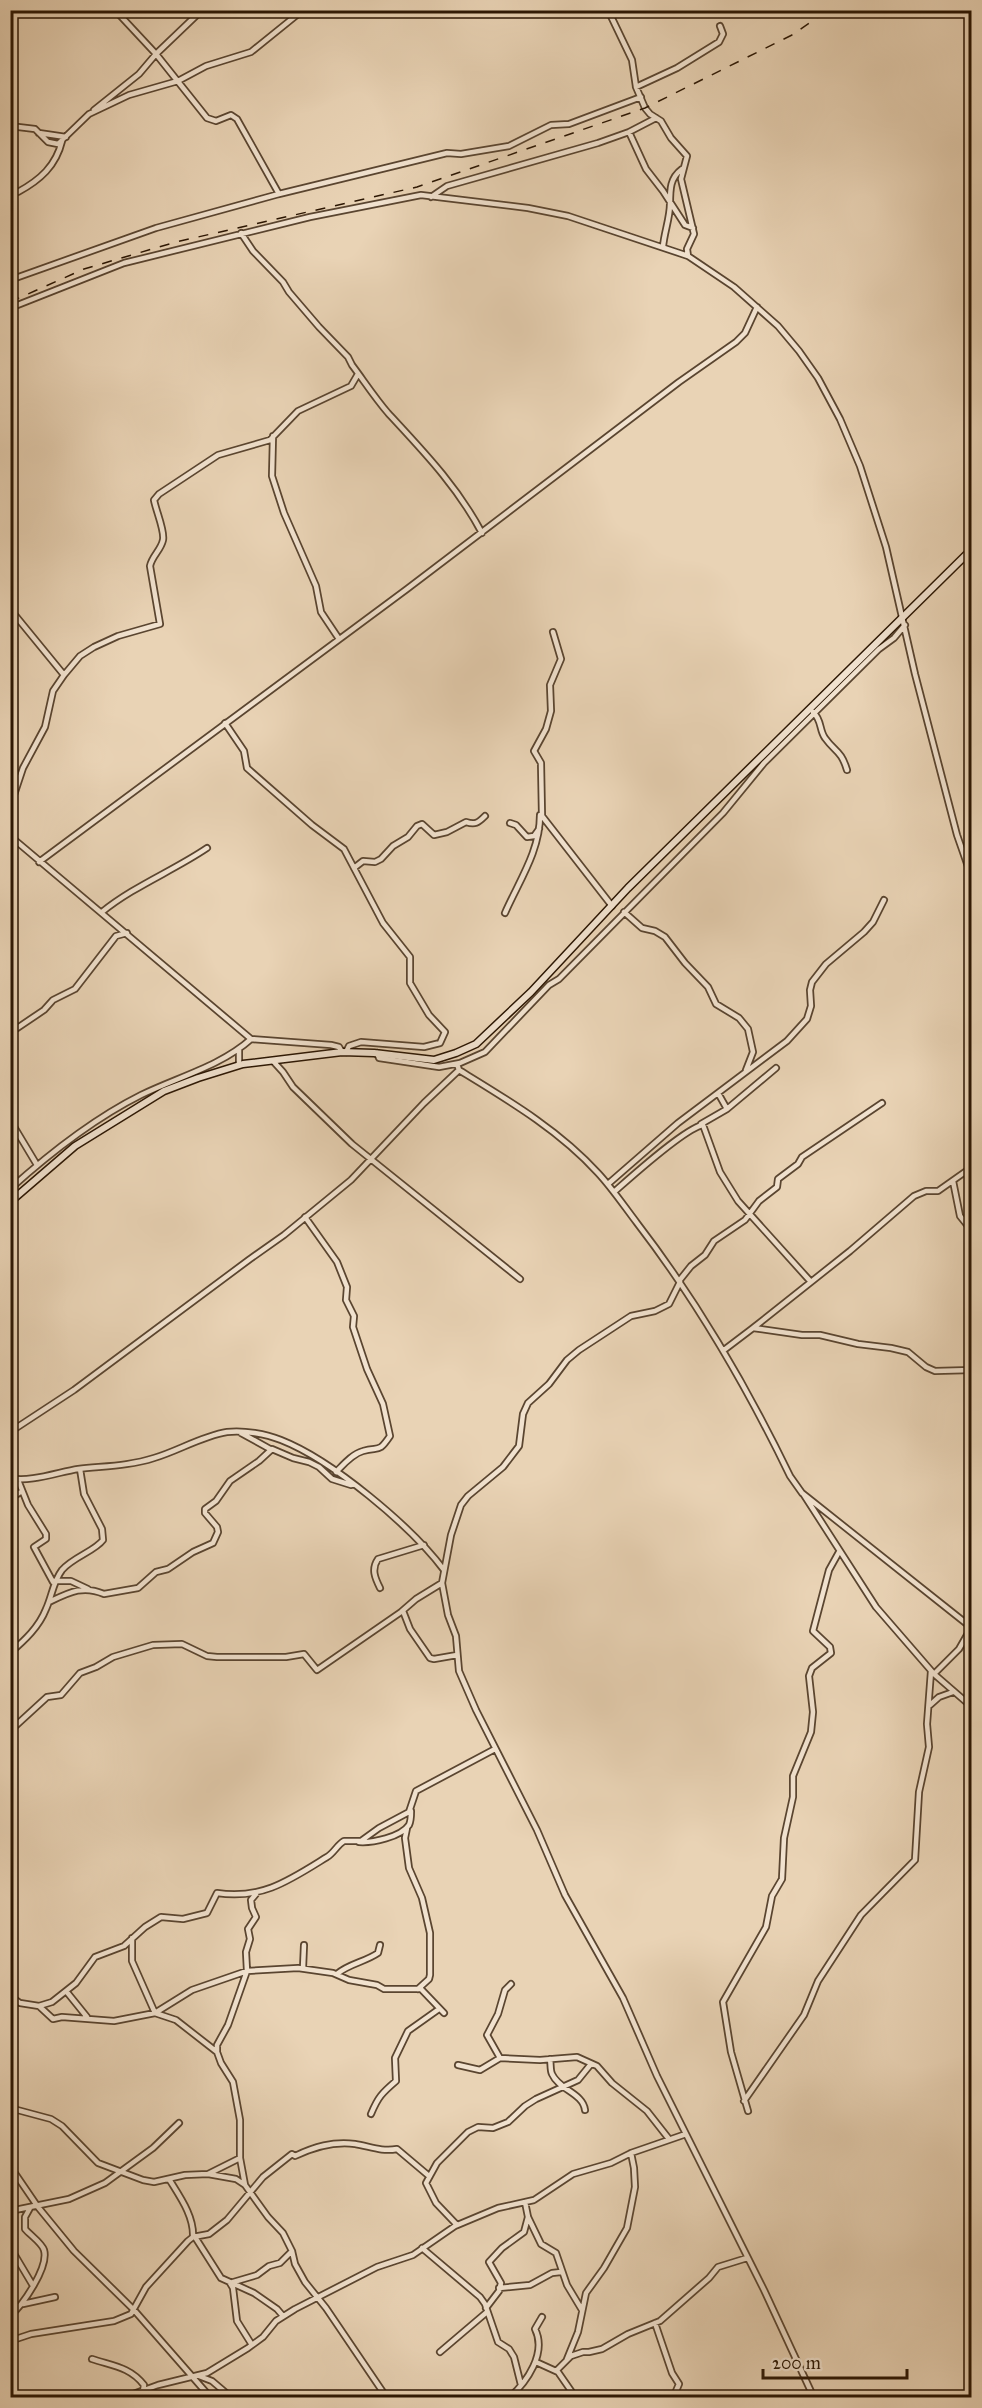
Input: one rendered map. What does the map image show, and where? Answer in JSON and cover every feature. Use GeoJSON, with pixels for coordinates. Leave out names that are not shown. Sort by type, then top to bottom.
{"type":"FeatureCollection","features":[{"type":"Feature","properties":{"kind":"street"},"geometry":{"type":"LineString","coordinates":[[115,10],[156,54],[207,118],[216,121],[231,115],[237,119],[279,194]]}},
{"type":"Feature","properties":{"kind":"street"},"geometry":{"type":"LineString","coordinates":[[10,126],[30,128],[51,144],[64,139],[89,114],[139,74],[156,54],[202,10]]}},
{"type":"Feature","properties":{"kind":"street"},"geometry":{"type":"LineString","coordinates":[[89,114],[129,95],[178,81],[206,66],[251,52],[303,10]]}},
{"type":"Feature","properties":{"kind":"street"},"geometry":{"type":"LineString","coordinates":[[608,10],[632,60],[640,97],[650,114],[661,121],[671,138],[687,156],[687,162],[673,180],[663,247]]}},
{"type":"Feature","properties":{"kind":"street"},"geometry":{"type":"LineString","coordinates":[[636,87],[677,68],[719,42],[723,34],[720,26]]}},
{"type":"Feature","properties":{"kind":"street"},"geometry":{"type":"LineString","coordinates":[[10,280],[123,238],[279,194],[447,153],[461,154],[509,146],[551,125],[569,124],[640,97]]}},
{"type":"Feature","properties":{"kind":"street"},"geometry":{"type":"LineString","coordinates":[[431,197],[447,186],[598,143],[629,132],[656,118]]}},
{"type":"Feature","properties":{"kind":"street"},"geometry":{"type":"LineString","coordinates":[[629,132],[640,161],[685,225],[693,228]]}},
{"type":"Feature","properties":{"kind":"street"},"geometry":{"type":"LineString","coordinates":[[39,133],[64,139]]}},
{"type":"Feature","properties":{"kind":"street"},"geometry":{"type":"LineString","coordinates":[[10,192],[18,192],[45,173],[58,155],[64,139]]}},
{"type":"Feature","properties":{"kind":"street"},"geometry":{"type":"LineString","coordinates":[[682,169],[681,184],[694,234],[687,249],[688,256]]}},
{"type":"Feature","properties":{"kind":"street"},"geometry":{"type":"LineString","coordinates":[[10,308],[124,263],[241,233],[421,195],[528,208],[568,216],[688,256],[734,287],[778,326],[818,378],[840,419],[867,485],[886,547],[915,674],[957,836],[972,878]]}},
{"type":"Feature","properties":{"kind":"street"},"geometry":{"type":"LineString","coordinates":[[241,233],[253,251],[348,357],[384,408],[456,489],[482,533]]}},
{"type":"Feature","properties":{"kind":"street"},"geometry":{"type":"LineString","coordinates":[[39,862],[482,533],[679,382],[741,338],[757,307]]}},
{"type":"Feature","properties":{"kind":"street"},"geometry":{"type":"LineString","coordinates":[[10,807],[23,768],[45,728],[55,687],[64,675],[80,656],[94,647],[118,636],[160,624],[150,566],[164,534],[154,501],[159,494],[218,455],[270,440],[298,411],[351,386],[358,374]]}},
{"type":"Feature","properties":{"kind":"street"},"geometry":{"type":"LineString","coordinates":[[273,436],[272,475],[284,513],[304,554],[316,586],[321,612],[339,639]]}},
{"type":"Feature","properties":{"kind":"street"},"geometry":{"type":"LineString","coordinates":[[377,1053],[379,1058],[411,1065],[439,1067],[457,1064],[485,1052],[549,985],[559,979],[723,813],[813,711],[903,616],[972,549]]}},
{"type":"Feature","properties":{"kind":"street"},"geometry":{"type":"LineString","coordinates":[[10,609],[64,675]]}},
{"type":"Feature","properties":{"kind":"street"},"geometry":{"type":"LineString","coordinates":[[10,1202],[75,1146],[124,1114],[164,1092],[239,1065],[301,1055],[344,1052],[377,1053],[434,1060],[476,1044],[531,992],[612,906],[905,625]]}},
{"type":"Feature","properties":{"kind":"street"},"geometry":{"type":"LineString","coordinates":[[505,913],[527,868],[540,828],[541,763],[534,751],[546,729],[551,711],[550,685],[561,659],[553,632]]}},
{"type":"Feature","properties":{"kind":"street"},"geometry":{"type":"LineString","coordinates":[[813,711],[819,718],[825,738],[839,751],[847,770]]}},
{"type":"Feature","properties":{"kind":"street"},"geometry":{"type":"LineString","coordinates":[[225,723],[244,751],[247,768],[312,825],[344,849],[382,923],[410,957],[410,983],[429,1015],[445,1032],[440,1043],[424,1047],[361,1042],[344,1052]]}},
{"type":"Feature","properties":{"kind":"street"},"geometry":{"type":"LineString","coordinates":[[540,812],[612,906]]}},
{"type":"Feature","properties":{"kind":"street"},"geometry":{"type":"LineString","coordinates":[[354,868],[363,861],[375,862],[381,859],[393,846],[408,837],[417,826],[422,824],[434,835],[447,832],[466,822],[472,824],[479,822],[484,816]]}},
{"type":"Feature","properties":{"kind":"street"},"geometry":{"type":"LineString","coordinates":[[510,823],[516,825],[527,837],[534,836],[545,824],[549,825]]}},
{"type":"Feature","properties":{"kind":"street"},"geometry":{"type":"LineString","coordinates":[[10,836],[251,1039],[331,1045],[339,1047],[344,1052]]}},
{"type":"Feature","properties":{"kind":"street"},"geometry":{"type":"LineString","coordinates":[[102,912],[115,901],[207,848]]}},
{"type":"Feature","properties":{"kind":"street"},"geometry":{"type":"LineString","coordinates":[[608,1184],[666,1132],[775,1051],[807,1019],[811,1005],[812,981],[826,964],[873,922],[884,900]]}},
{"type":"Feature","properties":{"kind":"street"},"geometry":{"type":"LineString","coordinates":[[624,912],[642,928],[655,930],[665,937],[708,987],[717,1004],[739,1018],[748,1029],[753,1052],[744,1073]]}},
{"type":"Feature","properties":{"kind":"street"},"geometry":{"type":"LineString","coordinates":[[10,1033],[44,1010],[53,1000],[75,988],[116,936],[127,933]]}},
{"type":"Feature","properties":{"kind":"street"},"geometry":{"type":"LineString","coordinates":[[10,1189],[85,1128],[140,1096],[239,1050],[251,1039]]}},
{"type":"Feature","properties":{"kind":"street"},"geometry":{"type":"LineString","coordinates":[[239,1050],[239,1065]]}},
{"type":"Feature","properties":{"kind":"street"},"geometry":{"type":"LineString","coordinates":[[273,1061],[292,1087],[352,1144],[520,1279]]}},
{"type":"Feature","properties":{"kind":"street"},"geometry":{"type":"LineString","coordinates":[[457,1064],[459,1070],[546,1126],[579,1154],[608,1184],[680,1281],[724,1350],[790,1476],[876,1607],[932,1672],[972,1707]]}},
{"type":"Feature","properties":{"kind":"street"},"geometry":{"type":"LineString","coordinates":[[614,1192],[681,1137],[727,1109],[776,1068]]}},
{"type":"Feature","properties":{"kind":"street"},"geometry":{"type":"LineString","coordinates":[[10,1432],[74,1390],[284,1235],[372,1159],[424,1103],[459,1070]]}},
{"type":"Feature","properties":{"kind":"street"},"geometry":{"type":"LineString","coordinates":[[718,1093],[727,1109]]}},
{"type":"Feature","properties":{"kind":"street"},"geometry":{"type":"LineString","coordinates":[[814,2397],[686,2134],[623,1998],[565,1895],[537,1830],[495,1749],[459,1671],[456,1636],[448,1615],[442,1583],[451,1535],[461,1505],[468,1496],[503,1467],[519,1446],[523,1414],[528,1403],[549,1384],[567,1360],[631,1316],[655,1311],[669,1304],[680,1281],[691,1266],[705,1255],[714,1241],[745,1220],[759,1201],[777,1187],[778,1179],[798,1164],[802,1157],[882,1103]]}},
{"type":"Feature","properties":{"kind":"street"},"geometry":{"type":"LineString","coordinates":[[10,1120],[37,1165]]}},
{"type":"Feature","properties":{"kind":"street"},"geometry":{"type":"LineString","coordinates":[[699,1125],[703,1125],[706,1129],[720,1172],[738,1201],[811,1282]]}},
{"type":"Feature","properties":{"kind":"street"},"geometry":{"type":"LineString","coordinates":[[724,1350],[811,1282],[914,1196],[926,1191],[938,1191],[972,1167]]}},
{"type":"Feature","properties":{"kind":"street"},"geometry":{"type":"LineString","coordinates":[[953,1181],[960,1216],[972,1231]]}},
{"type":"Feature","properties":{"kind":"street"},"geometry":{"type":"LineString","coordinates":[[305,1217],[337,1262],[347,1287],[346,1300],[354,1316],[353,1327],[367,1369],[383,1404],[390,1436],[383,1446],[376,1450],[363,1451],[346,1461],[336,1472]]}},
{"type":"Feature","properties":{"kind":"street"},"geometry":{"type":"LineString","coordinates":[[753,1328],[802,1335],[820,1335],[908,1352],[926,1367],[935,1371],[972,1370]]}},
{"type":"Feature","properties":{"kind":"street"},"geometry":{"type":"LineString","coordinates":[[10,1478],[18,1480],[80,1469],[115,1467],[141,1461],[208,1438],[238,1432],[279,1439],[301,1449],[355,1486],[407,1528],[444,1570]]}},
{"type":"Feature","properties":{"kind":"street"},"geometry":{"type":"LineString","coordinates":[[238,1432],[271,1449],[274,1448],[293,1458],[309,1462],[333,1479],[355,1486]]}},
{"type":"Feature","properties":{"kind":"street"},"geometry":{"type":"LineString","coordinates":[[49,1602],[73,1592],[88,1589],[104,1594],[138,1588],[156,1572],[168,1569],[213,1543],[218,1533],[217,1527],[205,1513],[206,1509],[216,1501],[230,1480],[260,1461],[271,1449]]}},
{"type":"Feature","properties":{"kind":"street"},"geometry":{"type":"LineString","coordinates":[[10,1653],[39,1625],[49,1602],[54,1582],[70,1562],[103,1540],[102,1529],[84,1494],[80,1469]]}},
{"type":"Feature","properties":{"kind":"street"},"geometry":{"type":"LineString","coordinates":[[18,1480],[28,1505],[46,1534],[46,1539],[36,1545],[35,1550],[54,1582]]}},
{"type":"Feature","properties":{"kind":"street"},"geometry":{"type":"LineString","coordinates":[[10,1499],[22,1491]]}},
{"type":"Feature","properties":{"kind":"street"},"geometry":{"type":"LineString","coordinates":[[744,2101],[804,2015],[818,1981],[861,1915],[915,1860],[919,1792],[929,1747],[928,1708],[932,1672],[959,1648],[971,1628],[802,1493]]}},
{"type":"Feature","properties":{"kind":"street"},"geometry":{"type":"LineString","coordinates":[[380,1588],[374,1573],[378,1559],[424,1545]]}},
{"type":"Feature","properties":{"kind":"street"},"geometry":{"type":"LineString","coordinates":[[748,2111],[731,2052],[723,2002],[766,1927],[772,1896],[782,1879],[784,1838],[794,1797],[793,1776],[811,1732],[813,1712],[809,1676],[812,1668],[831,1653],[830,1647],[813,1631],[829,1570],[839,1552]]}},
{"type":"Feature","properties":{"kind":"street"},"geometry":{"type":"LineString","coordinates":[[54,1582],[71,1581],[88,1589]]}},
{"type":"Feature","properties":{"kind":"street"},"geometry":{"type":"LineString","coordinates":[[10,1730],[46,1697],[61,1695],[80,1672],[129,1651],[167,1644],[182,1644],[207,1656],[217,1657],[286,1657],[304,1654],[317,1670],[442,1583]]}},
{"type":"Feature","properties":{"kind":"street"},"geometry":{"type":"LineString","coordinates":[[403,1611],[410,1629],[430,1658],[457,1655]]}},
{"type":"Feature","properties":{"kind":"street"},"geometry":{"type":"LineString","coordinates":[[928,1708],[939,1697],[953,1692]]}},
{"type":"Feature","properties":{"kind":"street"},"geometry":{"type":"LineString","coordinates":[[418,1989],[429,1979],[431,1940],[422,1898],[409,1868],[405,1838],[410,1822],[412,1797],[416,1791],[495,1749]]}},
{"type":"Feature","properties":{"kind":"street"},"geometry":{"type":"LineString","coordinates":[[357,1842],[411,1810]]}},
{"type":"Feature","properties":{"kind":"street"},"geometry":{"type":"LineString","coordinates":[[10,1996],[20,2003],[39,2006],[52,2002],[76,1983],[95,1957],[120,1948],[145,1927],[165,1916],[183,1919],[207,1913],[217,1893],[238,1896],[257,1893],[278,1885],[327,1857],[344,1841],[378,1842],[407,1828]]}},
{"type":"Feature","properties":{"kind":"street"},"geometry":{"type":"LineString","coordinates":[[257,1893],[251,1900],[256,1917],[248,1929],[250,1939],[246,1952],[247,1971],[228,2025],[220,2038],[217,2052],[221,2064],[233,2082],[240,2120],[242,2149],[240,2158],[245,2185],[249,2194],[283,2233],[298,2271],[387,2397]]}},
{"type":"Feature","properties":{"kind":"street"},"geometry":{"type":"LineString","coordinates":[[132,1938],[132,1961],[155,2013],[181,2024],[217,2052]]}},
{"type":"Feature","properties":{"kind":"street"},"geometry":{"type":"LineString","coordinates":[[303,1968],[304,1945]]}},
{"type":"Feature","properties":{"kind":"street"},"geometry":{"type":"LineString","coordinates":[[337,1974],[344,1968],[364,1962],[378,1953],[380,1945]]}},
{"type":"Feature","properties":{"kind":"street"},"geometry":{"type":"LineString","coordinates":[[39,2006],[53,2019],[62,2017],[114,2021],[155,2013],[192,1990],[247,1971],[303,1968],[337,1974],[349,1980],[376,1985],[384,1989],[418,1989],[424,1991],[444,2013]]}},
{"type":"Feature","properties":{"kind":"street"},"geometry":{"type":"LineString","coordinates":[[500,2058],[487,2035],[498,2014],[505,1990],[511,1984]]}},
{"type":"Feature","properties":{"kind":"street"},"geometry":{"type":"LineString","coordinates":[[66,1991],[90,2019]]}},
{"type":"Feature","properties":{"kind":"street"},"geometry":{"type":"LineString","coordinates":[[371,2114],[374,2103],[396,2081],[395,2058],[408,2031],[439,2009]]}},
{"type":"Feature","properties":{"kind":"street"},"geometry":{"type":"LineString","coordinates":[[458,2065],[480,2070],[500,2058],[577,2057],[597,2066],[612,2083],[647,2111],[669,2139]]}},
{"type":"Feature","properties":{"kind":"street"},"geometry":{"type":"LineString","coordinates":[[550,2059],[552,2073],[564,2088],[582,2101],[585,2110]]}},
{"type":"Feature","properties":{"kind":"street"},"geometry":{"type":"LineString","coordinates":[[457,2225],[436,2203],[426,2183],[444,2155],[468,2132],[478,2127],[501,2126],[536,2099],[578,2080],[591,2064]]}},
{"type":"Feature","properties":{"kind":"street"},"geometry":{"type":"LineString","coordinates":[[10,2108],[51,2119],[62,2126],[98,2163],[143,2180],[154,2181],[185,2175],[208,2174],[236,2179],[245,2185]]}},
{"type":"Feature","properties":{"kind":"street"},"geometry":{"type":"LineString","coordinates":[[10,2211],[69,2199],[105,2183],[153,2148],[179,2123]]}},
{"type":"Feature","properties":{"kind":"street"},"geometry":{"type":"LineString","coordinates":[[122,2397],[169,2382],[196,2377],[252,2345],[283,2316],[377,2267],[405,2259],[457,2225],[498,2208],[525,2202],[546,2193],[573,2174],[612,2163],[631,2153],[686,2134]]}},
{"type":"Feature","properties":{"kind":"street"},"geometry":{"type":"LineString","coordinates":[[10,2341],[31,2334],[114,2321],[131,2314],[146,2287],[194,2237],[209,2234],[227,2220],[263,2177],[292,2154],[295,2156],[313,2147],[329,2144],[356,2144],[368,2148],[399,2150],[418,2169],[429,2176]]}},
{"type":"Feature","properties":{"kind":"street"},"geometry":{"type":"LineString","coordinates":[[567,2359],[578,2332],[586,2293],[604,2268],[627,2228],[635,2187],[631,2153]]}},
{"type":"Feature","properties":{"kind":"street"},"geometry":{"type":"LineString","coordinates":[[208,2174],[240,2158]]}},
{"type":"Feature","properties":{"kind":"street"},"geometry":{"type":"LineString","coordinates":[[10,2166],[38,2207],[74,2251],[134,2310],[212,2397]]}},
{"type":"Feature","properties":{"kind":"street"},"geometry":{"type":"LineString","coordinates":[[169,2179],[186,2209],[194,2237],[221,2278],[254,2293],[283,2316]]}},
{"type":"Feature","properties":{"kind":"street"},"geometry":{"type":"LineString","coordinates":[[525,2202],[528,2217],[541,2244],[556,2253],[561,2272],[582,2310]]}},
{"type":"Feature","properties":{"kind":"street"},"geometry":{"type":"LineString","coordinates":[[10,2316],[22,2305],[38,2277],[44,2254],[44,2247],[25,2229],[25,2217],[30,2208]]}},
{"type":"Feature","properties":{"kind":"street"},"geometry":{"type":"LineString","coordinates":[[440,2352],[467,2327],[476,2324],[486,2310],[499,2288],[499,2277],[489,2262],[502,2248],[524,2232],[528,2217]]}},
{"type":"Feature","properties":{"kind":"street"},"geometry":{"type":"LineString","coordinates":[[10,2247],[16,2253],[32,2284]]}},
{"type":"Feature","properties":{"kind":"street"},"geometry":{"type":"LineString","coordinates":[[422,2248],[480,2297],[498,2342],[509,2349],[514,2357],[521,2385]]}},
{"type":"Feature","properties":{"kind":"street"},"geometry":{"type":"LineString","coordinates":[[231,2283],[257,2275],[269,2266],[280,2263],[292,2251]]}},
{"type":"Feature","properties":{"kind":"street"},"geometry":{"type":"LineString","coordinates":[[556,2370],[567,2359],[581,2352],[602,2349],[628,2334],[654,2324],[710,2278],[718,2267],[730,2261],[747,2258]]}},
{"type":"Feature","properties":{"kind":"street"},"geometry":{"type":"LineString","coordinates":[[499,2288],[530,2285],[552,2273],[561,2272]]}},
{"type":"Feature","properties":{"kind":"street"},"geometry":{"type":"LineString","coordinates":[[231,2283],[237,2321],[252,2345]]}},
{"type":"Feature","properties":{"kind":"street"},"geometry":{"type":"LineString","coordinates":[[22,2305],[55,2297]]}},
{"type":"Feature","properties":{"kind":"street"},"geometry":{"type":"LineString","coordinates":[[509,2397],[521,2385],[536,2362],[540,2340],[535,2329],[542,2317]]}},
{"type":"Feature","properties":{"kind":"street"},"geometry":{"type":"LineString","coordinates":[[654,2324],[672,2373],[679,2384],[673,2397]]}},
{"type":"Feature","properties":{"kind":"street"},"geometry":{"type":"LineString","coordinates":[[92,2359],[129,2370],[144,2385],[143,2391]]}},
{"type":"Feature","properties":{"kind":"street"},"geometry":{"type":"LineString","coordinates":[[536,2362],[556,2370],[576,2397]]}},
{"type":"Feature","properties":{"kind":"street"},"geometry":{"type":"LineString","coordinates":[[196,2377],[212,2381],[232,2397]]}},
{"type":"Feature","properties":{"kind":"railway"},"geometry":{"type":"LineString","coordinates":[[10,302],[84,269],[176,242],[417,187],[645,108],[792,35],[828,10]]}}]}
